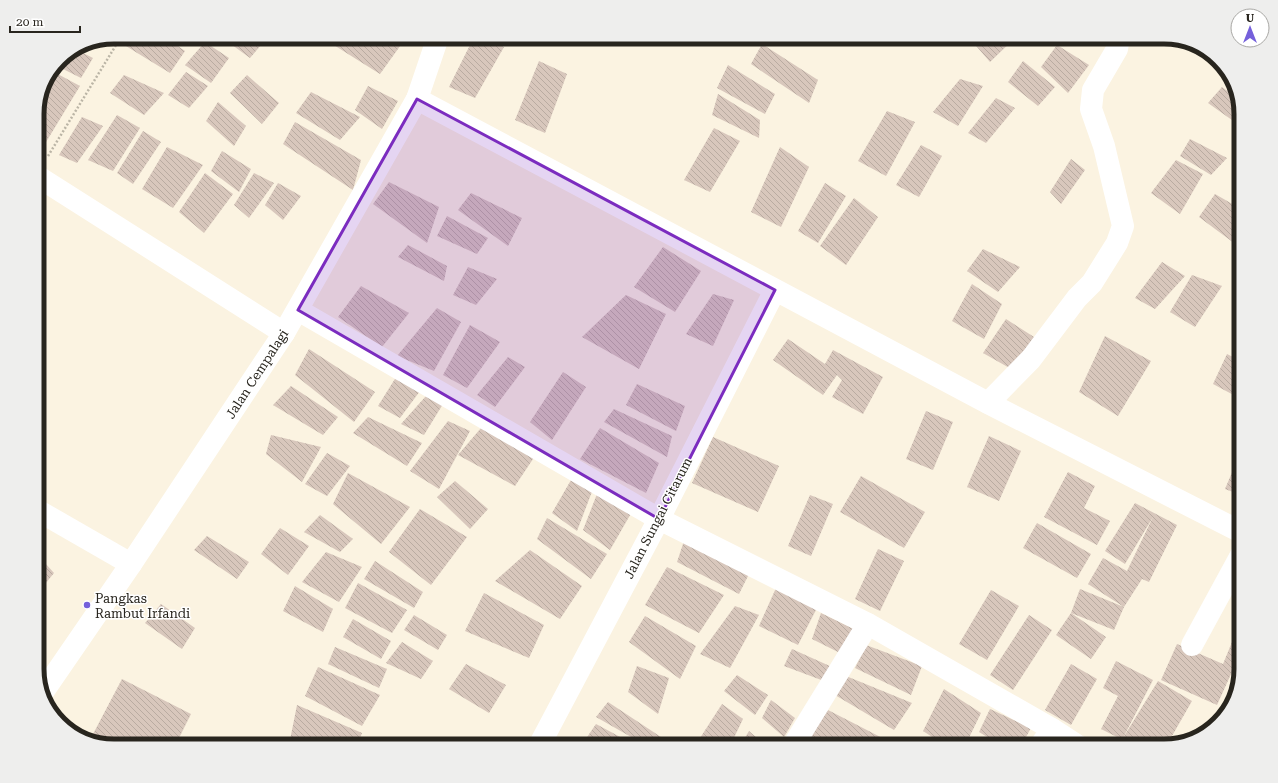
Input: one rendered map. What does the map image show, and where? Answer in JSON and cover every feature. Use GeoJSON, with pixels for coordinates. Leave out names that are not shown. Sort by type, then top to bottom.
{"type":"FeatureCollection","features":[{"type":"Feature","properties":{"kind":"street","name":"Jalan Cempalagi"},"geometry":{"type":"LineString","coordinates":[[46,686],[131,564],[298,310],[417,99],[436,44]]}},
{"type":"Feature","properties":{"kind":"street"},"geometry":{"type":"LineString","coordinates":[[988,403],[1031,359],[1077,298],[1092,283],[1117,243],[1123,226],[1104,146],[1091,109],[1093,90],[1117,49],[1118,44]]}},
{"type":"Feature","properties":{"kind":"street"},"geometry":{"type":"LineString","coordinates":[[417,99],[988,403],[1234,528]]}},
{"type":"Feature","properties":{"kind":"street"},"geometry":{"type":"LineString","coordinates":[[44,170],[284,333]]}},
{"type":"Feature","properties":{"kind":"street","name":"Jalan Sungai Citarum"},"geometry":{"type":"LineString","coordinates":[[543,739],[659,519],[775,290]]}},
{"type":"Feature","properties":{"kind":"street"},"geometry":{"type":"LineString","coordinates":[[298,310],[659,519],[868,624],[1046,737]]}},
{"type":"Feature","properties":{"kind":"street"},"geometry":{"type":"LineString","coordinates":[[44,514],[131,564]]}},
{"type":"Feature","properties":{"kind":"street"},"geometry":{"type":"LineString","coordinates":[[1192,645],[1234,568]]}},
{"type":"Feature","properties":{"kind":"street"},"geometry":{"type":"LineString","coordinates":[[797,739],[868,624]]}},
{"type":"Feature","properties":{"kind":"path"},"geometry":{"type":"LineString","coordinates":[[44,163],[117,44]]}},
{"type":"Feature","properties":{"kind":"highlighted area"},"geometry":{"type":"Polygon","coordinates":[[[417,99],[775,290],[659,519],[298,310],[417,99]]]}},
{"type":"Feature","properties":{"kind":"building"},"geometry":{"type":"Polygon","coordinates":[[[123,44],[175,44],[185,51],[170,73],[123,44]]]}},
{"type":"Feature","properties":{"kind":"building"},"geometry":{"type":"Polygon","coordinates":[[[203,44],[208,44],[229,58],[211,83],[185,65],[203,44]]]}},
{"type":"Feature","properties":{"kind":"building"},"geometry":{"type":"Polygon","coordinates":[[[231,44],[262,44],[250,58],[231,44]]]}},
{"type":"Feature","properties":{"kind":"building"},"geometry":{"type":"Polygon","coordinates":[[[332,44],[402,44],[380,74],[332,44]]]}},
{"type":"Feature","properties":{"kind":"building"},"geometry":{"type":"Polygon","coordinates":[[[470,44],[496,44],[504,47],[475,98],[449,87],[470,44]]]}},
{"type":"Feature","properties":{"kind":"building"},"geometry":{"type":"Polygon","coordinates":[[[762,44],[818,80],[809,103],[751,64],[762,44]]]}},
{"type":"Feature","properties":{"kind":"building"},"geometry":{"type":"Polygon","coordinates":[[[974,44],[1009,44],[990,62],[974,44]]]}},
{"type":"Feature","properties":{"kind":"building"},"geometry":{"type":"Polygon","coordinates":[[[1057,45],[1089,65],[1068,93],[1041,67],[1057,45]]]}},
{"type":"Feature","properties":{"kind":"building"},"geometry":{"type":"Polygon","coordinates":[[[81,52],[93,58],[81,78],[61,68],[64,64],[81,52]]]}},
{"type":"Feature","properties":{"kind":"building"},"geometry":{"type":"Polygon","coordinates":[[[539,61],[567,74],[545,133],[515,120],[539,61]]]}},
{"type":"Feature","properties":{"kind":"building"},"geometry":{"type":"Polygon","coordinates":[[[1023,61],[1055,87],[1038,106],[1008,82],[1023,61]]]}},
{"type":"Feature","properties":{"kind":"building"},"geometry":{"type":"Polygon","coordinates":[[[728,65],[775,94],[765,114],[717,88],[728,65]]]}},
{"type":"Feature","properties":{"kind":"building"},"geometry":{"type":"Polygon","coordinates":[[[186,72],[208,86],[189,108],[168,95],[186,72]]]}},
{"type":"Feature","properties":{"kind":"building"},"geometry":{"type":"Polygon","coordinates":[[[57,74],[80,86],[44,145],[45,100],[49,87],[56,75],[57,74]]]}},
{"type":"Feature","properties":{"kind":"building"},"geometry":{"type":"Polygon","coordinates":[[[124,75],[164,93],[144,115],[110,93],[124,75]]]}},
{"type":"Feature","properties":{"kind":"building"},"geometry":{"type":"Polygon","coordinates":[[[247,75],[279,103],[262,124],[230,93],[247,75]]]}},
{"type":"Feature","properties":{"kind":"building"},"geometry":{"type":"Polygon","coordinates":[[[960,79],[983,86],[958,126],[933,112],[960,79]]]}},
{"type":"Feature","properties":{"kind":"building"},"geometry":{"type":"Polygon","coordinates":[[[368,86],[398,101],[382,129],[355,110],[368,86]]]}},
{"type":"Feature","properties":{"kind":"building"},"geometry":{"type":"Polygon","coordinates":[[[1222,87],[1231,94],[1233,100],[1234,121],[1208,103],[1222,87]]]}},
{"type":"Feature","properties":{"kind":"building"},"geometry":{"type":"Polygon","coordinates":[[[311,92],[360,117],[340,140],[296,113],[311,92]]]}},
{"type":"Feature","properties":{"kind":"building"},"geometry":{"type":"Polygon","coordinates":[[[718,94],[760,120],[759,138],[712,115],[718,94]]]}},
{"type":"Feature","properties":{"kind":"building"},"geometry":{"type":"Polygon","coordinates":[[[996,98],[1015,108],[986,143],[968,133],[996,98]]]}},
{"type":"Feature","properties":{"kind":"building"},"geometry":{"type":"Polygon","coordinates":[[[218,102],[246,126],[234,146],[206,121],[218,102]]]}},
{"type":"Feature","properties":{"kind":"building"},"geometry":{"type":"Polygon","coordinates":[[[887,111],[915,122],[886,176],[858,161],[887,111]]]}},
{"type":"Feature","properties":{"kind":"building"},"geometry":{"type":"Polygon","coordinates":[[[117,115],[140,128],[113,171],[88,160],[117,115]]]}},
{"type":"Feature","properties":{"kind":"building"},"geometry":{"type":"Polygon","coordinates":[[[82,117],[103,126],[77,163],[59,155],[82,117]]]}},
{"type":"Feature","properties":{"kind":"building"},"geometry":{"type":"Polygon","coordinates":[[[295,122],[361,160],[353,190],[283,144],[295,122]]]}},
{"type":"Feature","properties":{"kind":"building"},"geometry":{"type":"Polygon","coordinates":[[[714,128],[740,141],[710,192],[684,180],[714,128]]]}},
{"type":"Feature","properties":{"kind":"building"},"geometry":{"type":"Polygon","coordinates":[[[143,131],[161,142],[133,184],[117,173],[143,131]]]}},
{"type":"Feature","properties":{"kind":"building"},"geometry":{"type":"Polygon","coordinates":[[[1190,139],[1227,158],[1211,175],[1180,156],[1190,139]]]}},
{"type":"Feature","properties":{"kind":"building"},"geometry":{"type":"Polygon","coordinates":[[[921,145],[942,156],[919,197],[896,185],[921,145]]]}},
{"type":"Feature","properties":{"kind":"building"},"geometry":{"type":"Polygon","coordinates":[[[167,147],[203,165],[173,208],[142,189],[167,147]]]}},
{"type":"Feature","properties":{"kind":"building"},"geometry":{"type":"Polygon","coordinates":[[[780,147],[809,167],[781,227],[751,212],[780,147]]]}},
{"type":"Feature","properties":{"kind":"building"},"geometry":{"type":"Polygon","coordinates":[[[222,151],[251,169],[239,192],[211,171],[222,151]]]}},
{"type":"Feature","properties":{"kind":"building"},"geometry":{"type":"Polygon","coordinates":[[[1071,159],[1085,170],[1061,204],[1050,192],[1071,159]]]}},
{"type":"Feature","properties":{"kind":"building"},"geometry":{"type":"Polygon","coordinates":[[[1176,160],[1203,174],[1180,214],[1151,193],[1176,160]]]}},
{"type":"Feature","properties":{"kind":"building"},"geometry":{"type":"Polygon","coordinates":[[[205,173],[233,194],[204,233],[179,212],[205,173]]]}},
{"type":"Feature","properties":{"kind":"building"},"geometry":{"type":"Polygon","coordinates":[[[254,173],[274,183],[249,218],[234,205],[254,173]]]}},
{"type":"Feature","properties":{"kind":"building"},"geometry":{"type":"Polygon","coordinates":[[[389,182],[439,207],[427,243],[373,204],[389,182]]]}},
{"type":"Feature","properties":{"kind":"building"},"geometry":{"type":"Polygon","coordinates":[[[278,183],[301,196],[283,220],[265,205],[278,183]]]}},
{"type":"Feature","properties":{"kind":"building"},"geometry":{"type":"Polygon","coordinates":[[[825,183],[846,196],[818,243],[798,231],[825,183]]]}},
{"type":"Feature","properties":{"kind":"building"},"geometry":{"type":"Polygon","coordinates":[[[471,193],[522,218],[508,246],[458,210],[471,193]]]}},
{"type":"Feature","properties":{"kind":"building"},"geometry":{"type":"Polygon","coordinates":[[[1215,194],[1234,205],[1234,243],[1199,217],[1215,194]]]}},
{"type":"Feature","properties":{"kind":"building"},"geometry":{"type":"Polygon","coordinates":[[[854,198],[878,217],[846,265],[820,246],[854,198]]]}},
{"type":"Feature","properties":{"kind":"building"},"geometry":{"type":"Polygon","coordinates":[[[447,216],[488,238],[477,254],[437,236],[447,216]]]}},
{"type":"Feature","properties":{"kind":"building"},"geometry":{"type":"Polygon","coordinates":[[[408,245],[447,266],[444,281],[398,257],[408,245]]]}},
{"type":"Feature","properties":{"kind":"building"},"geometry":{"type":"Polygon","coordinates":[[[663,247],[701,271],[675,312],[634,287],[663,247]]]}},
{"type":"Feature","properties":{"kind":"building"},"geometry":{"type":"Polygon","coordinates":[[[983,249],[1020,267],[998,292],[967,271],[983,249]]]}},
{"type":"Feature","properties":{"kind":"building"},"geometry":{"type":"Polygon","coordinates":[[[1162,262],[1185,276],[1155,309],[1135,298],[1162,262]]]}},
{"type":"Feature","properties":{"kind":"building"},"geometry":{"type":"Polygon","coordinates":[[[468,267],[497,279],[476,305],[453,295],[468,267]]]}},
{"type":"Feature","properties":{"kind":"building"},"geometry":{"type":"Polygon","coordinates":[[[1192,275],[1222,286],[1195,327],[1170,312],[1192,275]]]}},
{"type":"Feature","properties":{"kind":"building"},"geometry":{"type":"Polygon","coordinates":[[[972,284],[1002,304],[984,339],[952,321],[972,284]]]}},
{"type":"Feature","properties":{"kind":"building"},"geometry":{"type":"Polygon","coordinates":[[[361,286],[409,313],[382,347],[338,317],[361,286]]]}},
{"type":"Feature","properties":{"kind":"building"},"geometry":{"type":"Polygon","coordinates":[[[713,294],[734,300],[713,346],[686,334],[713,294]]]}},
{"type":"Feature","properties":{"kind":"building"},"geometry":{"type":"Polygon","coordinates":[[[626,295],[666,314],[639,369],[582,337],[626,295]]]}},
{"type":"Feature","properties":{"kind":"building"},"geometry":{"type":"Polygon","coordinates":[[[437,308],[461,322],[434,371],[397,356],[437,308]]]}},
{"type":"Feature","properties":{"kind":"building"},"geometry":{"type":"Polygon","coordinates":[[[1006,319],[1034,337],[1013,370],[983,353],[1006,319]]]}},
{"type":"Feature","properties":{"kind":"building"},"geometry":{"type":"Polygon","coordinates":[[[470,325],[500,342],[467,388],[443,375],[470,325]]]}},
{"type":"Feature","properties":{"kind":"building"},"geometry":{"type":"Polygon","coordinates":[[[1105,336],[1151,361],[1118,416],[1079,392],[1105,336]]]}},
{"type":"Feature","properties":{"kind":"building"},"geometry":{"type":"Polygon","coordinates":[[[788,339],[825,364],[833,350],[883,377],[863,414],[832,397],[842,380],[837,375],[823,395],[773,360],[788,339]]]}},
{"type":"Feature","properties":{"kind":"building"},"geometry":{"type":"Polygon","coordinates":[[[309,349],[375,392],[354,422],[295,375],[309,349]]]}},
{"type":"Feature","properties":{"kind":"building"},"geometry":{"type":"Polygon","coordinates":[[[1227,354],[1234,358],[1234,395],[1213,384],[1227,354]]]}},
{"type":"Feature","properties":{"kind":"building"},"geometry":{"type":"Polygon","coordinates":[[[508,357],[525,367],[495,407],[477,395],[508,357]]]}},
{"type":"Feature","properties":{"kind":"building"},"geometry":{"type":"Polygon","coordinates":[[[563,372],[586,387],[552,440],[530,422],[563,372]]]}},
{"type":"Feature","properties":{"kind":"building"},"geometry":{"type":"Polygon","coordinates":[[[398,374],[423,387],[400,418],[378,406],[398,374]]]}},
{"type":"Feature","properties":{"kind":"building"},"geometry":{"type":"Polygon","coordinates":[[[637,384],[685,406],[676,431],[626,405],[637,384]]]}},
{"type":"Feature","properties":{"kind":"building"},"geometry":{"type":"Polygon","coordinates":[[[291,386],[338,417],[323,435],[273,405],[291,386]]]}},
{"type":"Feature","properties":{"kind":"building"},"geometry":{"type":"Polygon","coordinates":[[[426,396],[443,404],[424,435],[401,424],[426,396]]]}},
{"type":"Feature","properties":{"kind":"building"},"geometry":{"type":"Polygon","coordinates":[[[614,409],[672,436],[667,457],[604,422],[614,409]]]}},
{"type":"Feature","properties":{"kind":"building"},"geometry":{"type":"Polygon","coordinates":[[[926,411],[953,422],[933,470],[906,459],[926,411]]]}},
{"type":"Feature","properties":{"kind":"building"},"geometry":{"type":"Polygon","coordinates":[[[368,417],[422,443],[407,466],[353,433],[368,417]]]}},
{"type":"Feature","properties":{"kind":"building"},"geometry":{"type":"Polygon","coordinates":[[[448,421],[470,431],[439,489],[410,471],[448,421]]]}},
{"type":"Feature","properties":{"kind":"building"},"geometry":{"type":"Polygon","coordinates":[[[481,428],[535,456],[515,486],[458,455],[481,428]]]}},
{"type":"Feature","properties":{"kind":"building"},"geometry":{"type":"Polygon","coordinates":[[[600,428],[659,463],[646,493],[580,459],[600,428]]]}},
{"type":"Feature","properties":{"kind":"building"},"geometry":{"type":"Polygon","coordinates":[[[271,435],[321,447],[302,482],[266,454],[271,435]]]}},
{"type":"Feature","properties":{"kind":"building"},"geometry":{"type":"Polygon","coordinates":[[[989,436],[1021,451],[999,501],[967,487],[989,436]]]}},
{"type":"Feature","properties":{"kind":"building"},"geometry":{"type":"Polygon","coordinates":[[[713,437],[779,466],[758,512],[692,483],[713,437]]]}},
{"type":"Feature","properties":{"kind":"building"},"geometry":{"type":"Polygon","coordinates":[[[327,453],[350,466],[327,496],[305,484],[327,453]]]}},
{"type":"Feature","properties":{"kind":"building"},"geometry":{"type":"Polygon","coordinates":[[[1234,468],[1234,492],[1225,489],[1234,468]]]}},
{"type":"Feature","properties":{"kind":"building"},"geometry":{"type":"Polygon","coordinates":[[[1068,472],[1095,486],[1084,508],[1110,521],[1097,545],[1044,517],[1068,472]]]}},
{"type":"Feature","properties":{"kind":"building"},"geometry":{"type":"Polygon","coordinates":[[[348,473],[410,507],[381,544],[333,504],[348,473]]]}},
{"type":"Feature","properties":{"kind":"building"},"geometry":{"type":"Polygon","coordinates":[[[861,476],[925,512],[904,548],[840,512],[861,476]]]}},
{"type":"Feature","properties":{"kind":"building"},"geometry":{"type":"Polygon","coordinates":[[[571,480],[593,489],[577,531],[552,513],[571,480]]]}},
{"type":"Feature","properties":{"kind":"building"},"geometry":{"type":"Polygon","coordinates":[[[455,481],[488,509],[470,529],[437,497],[455,481]]]}},
{"type":"Feature","properties":{"kind":"building"},"geometry":{"type":"Polygon","coordinates":[[[597,494],[633,510],[610,550],[583,530],[597,494]]]}},
{"type":"Feature","properties":{"kind":"building"},"geometry":{"type":"Polygon","coordinates":[[[810,495],[833,504],[811,556],[788,546],[810,495]]]}},
{"type":"Feature","properties":{"kind":"building"},"geometry":{"type":"Polygon","coordinates":[[[1135,503],[1177,525],[1149,582],[1142,579],[1124,607],[1088,584],[1103,558],[1127,571],[1153,517],[1125,564],[1105,551],[1135,503]]]}},
{"type":"Feature","properties":{"kind":"building"},"geometry":{"type":"Polygon","coordinates":[[[420,509],[467,537],[431,585],[389,552],[420,509]]]}},
{"type":"Feature","properties":{"kind":"building"},"geometry":{"type":"Polygon","coordinates":[[[320,515],[353,539],[340,552],[304,532],[320,515]]]}},
{"type":"Feature","properties":{"kind":"building"},"geometry":{"type":"Polygon","coordinates":[[[547,518],[607,554],[591,579],[537,539],[547,518]]]}},
{"type":"Feature","properties":{"kind":"building"},"geometry":{"type":"Polygon","coordinates":[[[1037,523],[1091,554],[1077,578],[1023,548],[1037,523]]]}},
{"type":"Feature","properties":{"kind":"building"},"geometry":{"type":"Polygon","coordinates":[[[280,528],[309,546],[288,575],[261,554],[280,528]]]}},
{"type":"Feature","properties":{"kind":"building"},"geometry":{"type":"Polygon","coordinates":[[[207,536],[249,562],[237,579],[194,550],[207,536]]]}},
{"type":"Feature","properties":{"kind":"building"},"geometry":{"type":"Polygon","coordinates":[[[685,538],[750,572],[739,594],[677,562],[685,538]]]}},
{"type":"Feature","properties":{"kind":"building"},"geometry":{"type":"Polygon","coordinates":[[[878,549],[904,561],[880,611],[855,599],[878,549]]]}},
{"type":"Feature","properties":{"kind":"building"},"geometry":{"type":"Polygon","coordinates":[[[530,550],[582,586],[560,619],[495,581],[530,550]]]}},
{"type":"Feature","properties":{"kind":"building"},"geometry":{"type":"Polygon","coordinates":[[[326,552],[362,567],[339,602],[302,582],[326,552]]]}},
{"type":"Feature","properties":{"kind":"building"},"geometry":{"type":"Polygon","coordinates":[[[375,561],[423,592],[414,608],[364,579],[375,561]]]}},
{"type":"Feature","properties":{"kind":"building"},"geometry":{"type":"Polygon","coordinates":[[[44,562],[54,573],[44,585],[44,562]]]}},
{"type":"Feature","properties":{"kind":"building"},"geometry":{"type":"Polygon","coordinates":[[[667,567],[724,595],[699,633],[645,605],[667,567]]]}},
{"type":"Feature","properties":{"kind":"building"},"geometry":{"type":"Polygon","coordinates":[[[358,583],[407,610],[392,633],[345,608],[358,583]]]}},
{"type":"Feature","properties":{"kind":"building"},"geometry":{"type":"Polygon","coordinates":[[[295,586],[333,609],[323,632],[283,611],[295,586]]]}},
{"type":"Feature","properties":{"kind":"building"},"geometry":{"type":"Polygon","coordinates":[[[776,588],[818,606],[798,645],[759,626],[776,588]]]}},
{"type":"Feature","properties":{"kind":"building"},"geometry":{"type":"Polygon","coordinates":[[[1080,589],[1124,607],[1114,630],[1071,613],[1080,589]]]}},
{"type":"Feature","properties":{"kind":"building"},"geometry":{"type":"Polygon","coordinates":[[[991,590],[1019,606],[987,660],[959,644],[991,590]]]}},
{"type":"Feature","properties":{"kind":"building"},"geometry":{"type":"Polygon","coordinates":[[[484,593],[544,625],[529,658],[465,631],[484,593]]]}},
{"type":"Feature","properties":{"kind":"building"},"geometry":{"type":"Polygon","coordinates":[[[161,604],[195,628],[182,649],[145,623],[161,604]]]}},
{"type":"Feature","properties":{"kind":"building"},"geometry":{"type":"Polygon","coordinates":[[[735,606],[759,615],[730,668],[700,654],[735,606]]]}},
{"type":"Feature","properties":{"kind":"building"},"geometry":{"type":"Polygon","coordinates":[[[821,613],[856,630],[842,654],[812,639],[821,613]]]}},
{"type":"Feature","properties":{"kind":"building"},"geometry":{"type":"Polygon","coordinates":[[[1071,613],[1106,637],[1091,659],[1056,635],[1071,613]]]}},
{"type":"Feature","properties":{"kind":"building"},"geometry":{"type":"Polygon","coordinates":[[[414,615],[447,635],[438,650],[404,630],[414,615]]]}},
{"type":"Feature","properties":{"kind":"building"},"geometry":{"type":"Polygon","coordinates":[[[1029,615],[1052,630],[1013,690],[990,675],[1029,615]]]}},
{"type":"Feature","properties":{"kind":"building"},"geometry":{"type":"Polygon","coordinates":[[[645,616],[696,646],[680,679],[629,642],[645,616]]]}},
{"type":"Feature","properties":{"kind":"building"},"geometry":{"type":"Polygon","coordinates":[[[353,619],[391,641],[381,659],[343,637],[353,619]]]}},
{"type":"Feature","properties":{"kind":"building"},"geometry":{"type":"Polygon","coordinates":[[[402,642],[433,661],[421,679],[386,663],[402,642]]]}},
{"type":"Feature","properties":{"kind":"building"},"geometry":{"type":"Polygon","coordinates":[[[1232,642],[1234,643],[1234,667],[1217,705],[1161,680],[1177,644],[1223,664],[1232,642]]]}},
{"type":"Feature","properties":{"kind":"building"},"geometry":{"type":"Polygon","coordinates":[[[866,645],[922,666],[911,695],[855,668],[866,645]]]}},
{"type":"Feature","properties":{"kind":"building"},"geometry":{"type":"Polygon","coordinates":[[[335,647],[387,669],[379,688],[328,664],[335,647]]]}},
{"type":"Feature","properties":{"kind":"building"},"geometry":{"type":"Polygon","coordinates":[[[792,649],[832,667],[824,681],[784,666],[792,649]]]}},
{"type":"Feature","properties":{"kind":"building"},"geometry":{"type":"Polygon","coordinates":[[[1116,661],[1153,680],[1123,738],[1158,681],[1192,701],[1172,736],[1176,738],[1121,739],[1101,729],[1118,696],[1103,688],[1116,661]]]}},
{"type":"Feature","properties":{"kind":"building"},"geometry":{"type":"Polygon","coordinates":[[[466,664],[506,685],[489,713],[449,689],[466,664]]]}},
{"type":"Feature","properties":{"kind":"building"},"geometry":{"type":"Polygon","coordinates":[[[1071,664],[1097,679],[1071,725],[1045,710],[1071,664]]]}},
{"type":"Feature","properties":{"kind":"building"},"geometry":{"type":"Polygon","coordinates":[[[637,666],[669,678],[658,714],[628,692],[637,666]]]}},
{"type":"Feature","properties":{"kind":"building"},"geometry":{"type":"Polygon","coordinates":[[[318,667],[380,695],[362,726],[305,696],[318,667]]]}},
{"type":"Feature","properties":{"kind":"building"},"geometry":{"type":"Polygon","coordinates":[[[737,675],[768,695],[755,715],[724,691],[737,675]]]}},
{"type":"Feature","properties":{"kind":"building"},"geometry":{"type":"Polygon","coordinates":[[[846,676],[912,703],[894,730],[835,695],[846,676]]]}},
{"type":"Feature","properties":{"kind":"building"},"geometry":{"type":"Polygon","coordinates":[[[122,679],[191,714],[178,739],[114,739],[92,736],[122,679]]]}},
{"type":"Feature","properties":{"kind":"building"},"geometry":{"type":"Polygon","coordinates":[[[944,689],[981,713],[968,739],[935,739],[923,731],[944,689]]]}},
{"type":"Feature","properties":{"kind":"building"},"geometry":{"type":"Polygon","coordinates":[[[771,700],[795,718],[784,737],[762,718],[771,700]]]}},
{"type":"Feature","properties":{"kind":"building"},"geometry":{"type":"Polygon","coordinates":[[[608,702],[664,739],[635,739],[596,717],[608,702]]]}},
{"type":"Feature","properties":{"kind":"building"},"geometry":{"type":"Polygon","coordinates":[[[722,704],[743,719],[733,739],[700,738],[722,704]]]}},
{"type":"Feature","properties":{"kind":"building"},"geometry":{"type":"Polygon","coordinates":[[[297,705],[362,733],[360,739],[290,739],[297,705]]]}},
{"type":"Feature","properties":{"kind":"building"},"geometry":{"type":"Polygon","coordinates":[[[990,709],[1031,728],[1025,739],[990,739],[979,732],[990,709]]]}},
{"type":"Feature","properties":{"kind":"building"},"geometry":{"type":"Polygon","coordinates":[[[828,710],[884,739],[814,739],[810,736],[828,710]]]}},
{"type":"Feature","properties":{"kind":"building"},"geometry":{"type":"Polygon","coordinates":[[[596,724],[624,739],[586,739],[596,724]]]}},
{"type":"Feature","properties":{"kind":"building"},"geometry":{"type":"Polygon","coordinates":[[[749,731],[758,739],[744,739],[749,731]]]}},
{"type":"Feature","properties":{"kind":"place","name":"Pangkas Rambut Irfandi"},"geometry":{"type":"Point","coordinates":[87,605]}}]}
